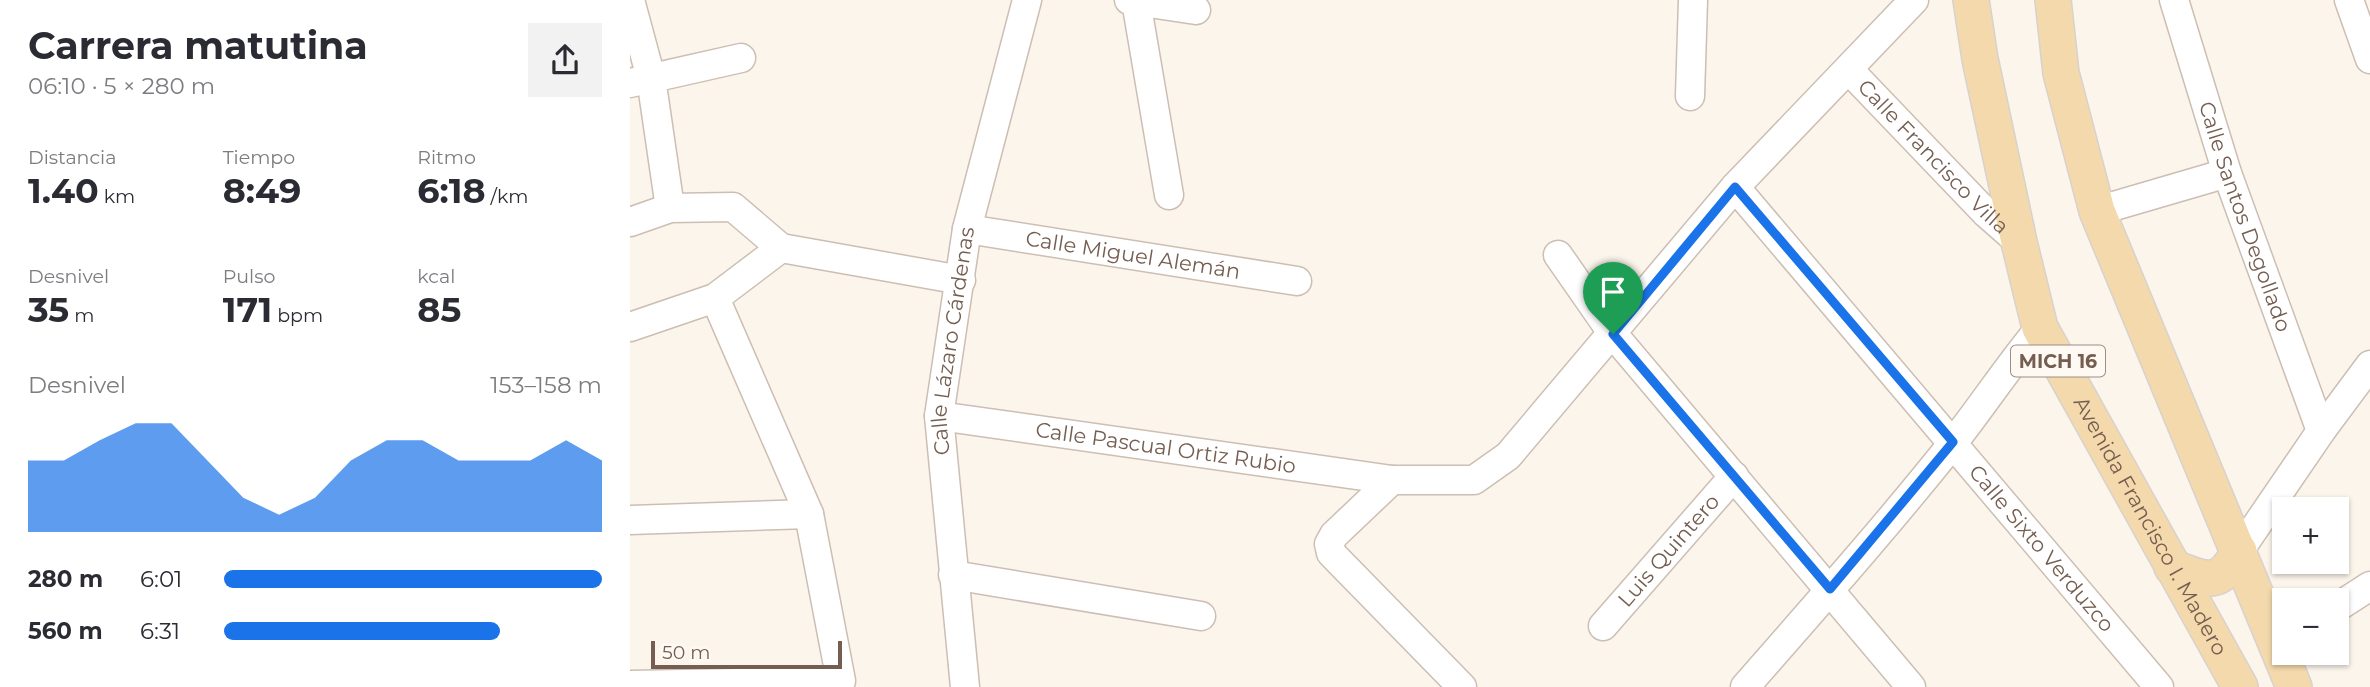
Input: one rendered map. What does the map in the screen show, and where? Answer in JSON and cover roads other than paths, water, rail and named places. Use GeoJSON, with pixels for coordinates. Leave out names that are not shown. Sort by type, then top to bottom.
{"type":"FeatureCollection","features":[{"type":"Feature","properties":{"kind":"main road","name":"Avenida Francisco I. Madero"},"geometry":{"type":"LineString","coordinates":[[1971,0],[1980,59],[2040,328],[2240,687]]}},
{"type":"Feature","properties":{"kind":"main road"},"geometry":{"type":"LineString","coordinates":[[2053,0],[2061,73],[2097,211],[2272,624]]}},
{"type":"Feature","properties":{"kind":"main road"},"geometry":{"type":"LineString","coordinates":[[2172,567],[2198,578],[2218,577],[2230,570],[2239,551]]}},
{"type":"Feature","properties":{"kind":"main road"},"geometry":{"type":"LineString","coordinates":[[2287,665],[2294,687]]}},
{"type":"Feature","properties":{"kind":"street"},"geometry":{"type":"LineString","coordinates":[[630,0],[640,81],[670,208]]}},
{"type":"Feature","properties":{"kind":"street","name":"Calle Lázaro Cárdenas"},"geometry":{"type":"LineString","coordinates":[[965,687],[939,416],[967,229],[1027,0]]}},
{"type":"Feature","properties":{"kind":"street"},"geometry":{"type":"LineString","coordinates":[[1129,0],[1196,10]]}},
{"type":"Feature","properties":{"kind":"street"},"geometry":{"type":"LineString","coordinates":[[1690,96],[1693,0]]}},
{"type":"Feature","properties":{"kind":"street"},"geometry":{"type":"LineString","coordinates":[[1462,687],[1331,553],[1329,544],[1334,535],[1392,480],[1474,480],[1508,456],[1735,187],[1914,0]]}},
{"type":"Feature","properties":{"kind":"street","name":"Calle Santos Degollado"},"geometry":{"type":"LineString","coordinates":[[2174,0],[2227,173],[2321,431]]}},
{"type":"Feature","properties":{"kind":"street"},"geometry":{"type":"LineString","coordinates":[[2349,0],[2370,59]]}},
{"type":"Feature","properties":{"kind":"street"},"geometry":{"type":"LineString","coordinates":[[1136,1],[1169,195]]}},
{"type":"Feature","properties":{"kind":"street"},"geometry":{"type":"LineString","coordinates":[[640,81],[741,58]]}},
{"type":"Feature","properties":{"kind":"street","name":"Calle Francisco Villa"},"geometry":{"type":"LineString","coordinates":[[1849,70],[1986,213],[2019,242]]}},
{"type":"Feature","properties":{"kind":"street"},"geometry":{"type":"LineString","coordinates":[[2097,211],[2227,173]]}},
{"type":"Feature","properties":{"kind":"street","name":"Calle Sixto Verduzco"},"geometry":{"type":"LineString","coordinates":[[1735,187],[2159,687]]}},
{"type":"Feature","properties":{"kind":"street"},"geometry":{"type":"LineString","coordinates":[[630,222],[670,208],[733,207],[781,248],[961,280]]}},
{"type":"Feature","properties":{"kind":"street","name":"Calle Miguel Alemán"},"geometry":{"type":"LineString","coordinates":[[967,229],[1297,281]]}},
{"type":"Feature","properties":{"kind":"street"},"geometry":{"type":"LineString","coordinates":[[630,327],[715,298],[781,248]]}},
{"type":"Feature","properties":{"kind":"street"},"geometry":{"type":"LineString","coordinates":[[1558,255],[1613,334],[1911,687]]}},
{"type":"Feature","properties":{"kind":"street"},"geometry":{"type":"LineString","coordinates":[[630,685],[841,681],[809,514],[715,298]]}},
{"type":"Feature","properties":{"kind":"street"},"geometry":{"type":"LineString","coordinates":[[1745,687],[1953,442],[2040,328]]}},
{"type":"Feature","properties":{"kind":"street"},"geometry":{"type":"LineString","coordinates":[[2239,551],[2370,365]]}},
{"type":"Feature","properties":{"kind":"street","name":"Calle Pascual Ortiz Rubio"},"geometry":{"type":"LineString","coordinates":[[939,416],[1392,480]]}},
{"type":"Feature","properties":{"kind":"street","name":"Luis Quintero"},"geometry":{"type":"LineString","coordinates":[[1603,626],[1734,476]]}},
{"type":"Feature","properties":{"kind":"street"},"geometry":{"type":"LineString","coordinates":[[630,520],[809,514]]}},
{"type":"Feature","properties":{"kind":"street"},"geometry":{"type":"LineString","coordinates":[[953,575],[1201,616]]}},
{"type":"Feature","properties":{"kind":"street"},"geometry":{"type":"LineString","coordinates":[[2349,600],[2370,586]]}}]}
